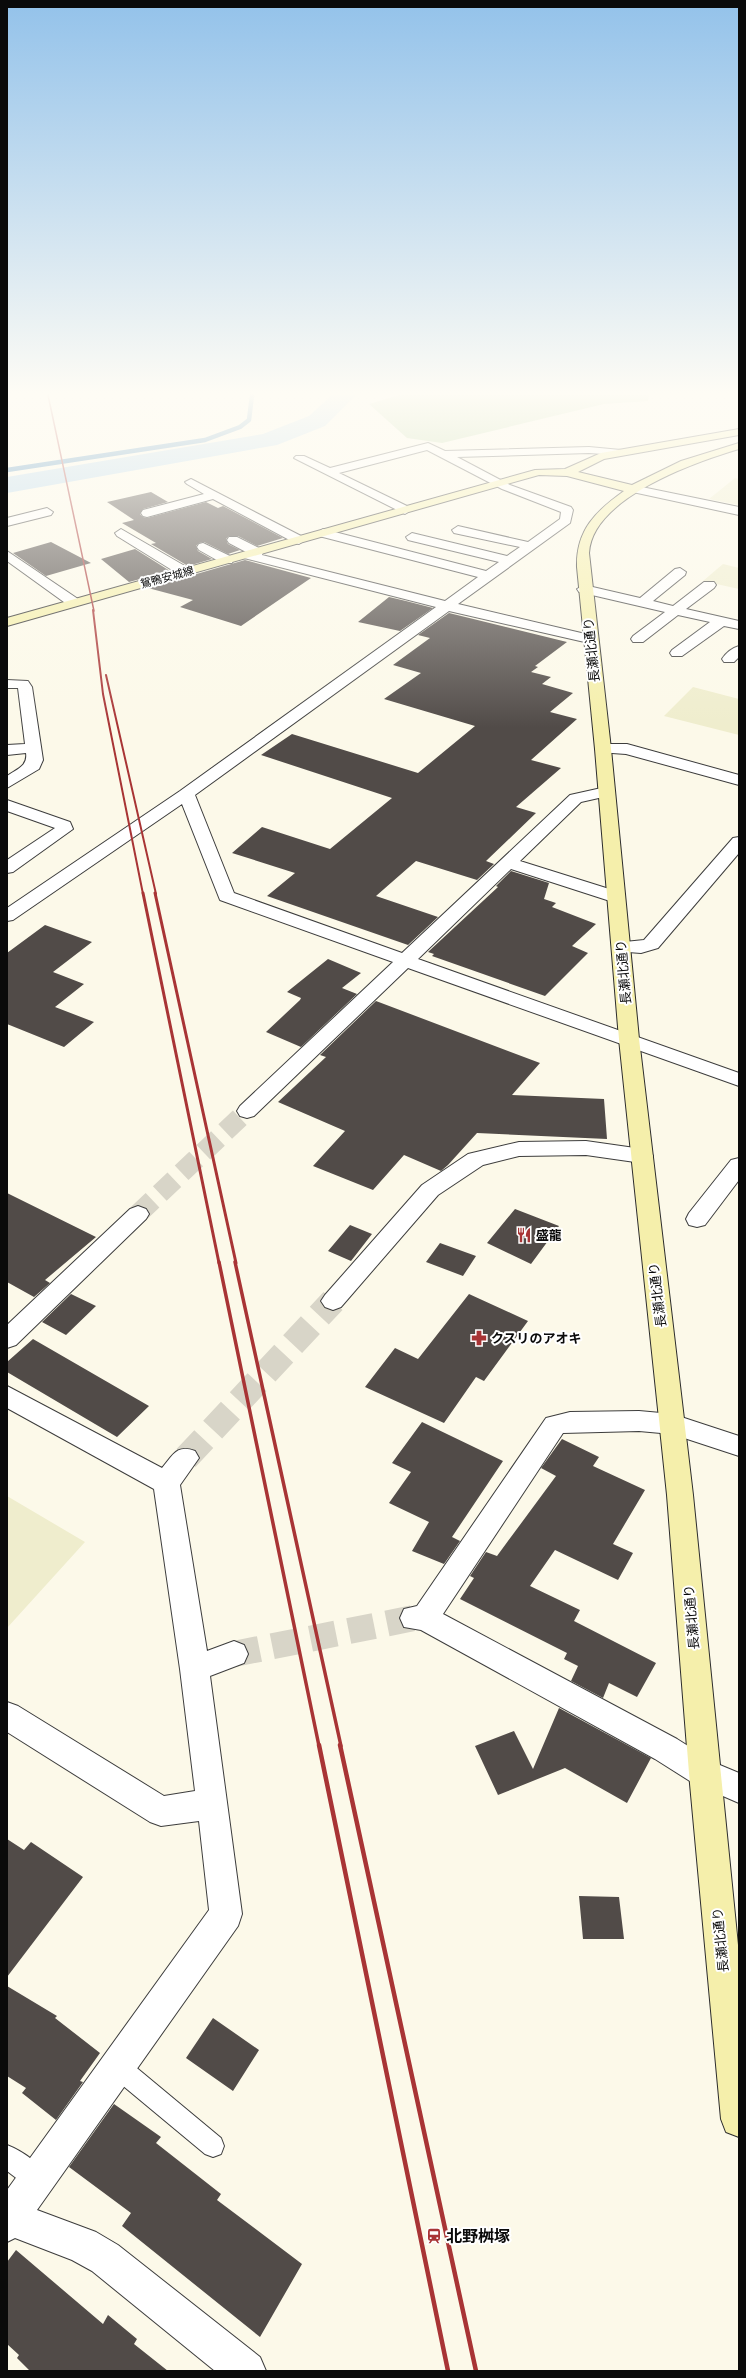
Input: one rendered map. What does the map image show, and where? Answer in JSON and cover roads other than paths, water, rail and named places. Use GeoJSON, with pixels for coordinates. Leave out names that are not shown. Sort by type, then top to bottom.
{"type":"FeatureCollection","features":[{"type":"Feature","properties":{"kind":"street"},"geometry":{"type":"LineString","coordinates":[[147,512],[171,506]]}},
{"type":"Feature","properties":{"kind":"street"},"geometry":{"type":"LineString","coordinates":[[235,506],[299,540]]}},
{"type":"Feature","properties":{"kind":"street"},"geometry":{"type":"LineString","coordinates":[[397,506],[405,510]]}},
{"type":"Feature","properties":{"kind":"street","name":"鴛鴨安城線"},"geometry":{"type":"LineString","coordinates":[[7,622],[73,602],[419,506]]}},
{"type":"Feature","properties":{"kind":"street"},"geometry":{"type":"LineString","coordinates":[[7,916],[186,794],[511,561],[566,520],[567,510],[557,506]]}},
{"type":"Feature","properties":{"kind":"street","name":"長瀬北通り"},"geometry":{"type":"LineString","coordinates":[[613,506],[600,518],[583,548],[584,589],[603,749],[622,947],[629,1039],[680,1495],[704,1773],[739,2119]]}},
{"type":"Feature","properties":{"kind":"street"},"geometry":{"type":"LineString","coordinates":[[715,506],[739,511]]}},
{"type":"Feature","properties":{"kind":"street"},"geometry":{"type":"LineString","coordinates":[[7,522],[47,512]]}},
{"type":"Feature","properties":{"kind":"street"},"geometry":{"type":"LineString","coordinates":[[458,530],[531,546]]}},
{"type":"Feature","properties":{"kind":"street"},"geometry":{"type":"LineString","coordinates":[[121,533],[185,572]]}},
{"type":"Feature","properties":{"kind":"street"},"geometry":{"type":"LineString","coordinates":[[323,533],[489,576]]}},
{"type":"Feature","properties":{"kind":"street"},"geometry":{"type":"LineString","coordinates":[[412,537],[511,561]]}},
{"type":"Feature","properties":{"kind":"street"},"geometry":{"type":"LineString","coordinates":[[233,540],[252,553],[447,606],[589,639]]}},
{"type":"Feature","properties":{"kind":"street"},"geometry":{"type":"LineString","coordinates":[[203,547],[226,560]]}},
{"type":"Feature","properties":{"kind":"street"},"geometry":{"type":"LineString","coordinates":[[7,555],[73,602]]}},
{"type":"Feature","properties":{"kind":"street"},"geometry":{"type":"LineString","coordinates":[[644,602],[680,572]]}},
{"type":"Feature","properties":{"kind":"street"},"geometry":{"type":"LineString","coordinates":[[638,639],[709,585]]}},
{"type":"Feature","properties":{"kind":"street"},"geometry":{"type":"LineString","coordinates":[[584,589],[739,625]]}},
{"type":"Feature","properties":{"kind":"street"},"geometry":{"type":"LineString","coordinates":[[677,653],[721,621]]}},
{"type":"Feature","properties":{"kind":"street"},"geometry":{"type":"LineString","coordinates":[[7,684],[18,682],[23,684],[25,687],[35,760],[33,766],[7,782]]}},
{"type":"Feature","properties":{"kind":"street"},"geometry":{"type":"LineString","coordinates":[[7,750],[33,748]]}},
{"type":"Feature","properties":{"kind":"street"},"geometry":{"type":"LineString","coordinates":[[603,749],[627,749],[739,780]]}},
{"type":"Feature","properties":{"kind":"street"},"geometry":{"type":"LineString","coordinates":[[247,1111],[576,798],[592,793],[606,792]]}},
{"type":"Feature","properties":{"kind":"street"},"geometry":{"type":"LineString","coordinates":[[186,794],[226,896],[403,961],[629,1039],[739,1080]]}},
{"type":"Feature","properties":{"kind":"street"},"geometry":{"type":"LineString","coordinates":[[7,805],[64,826],[65,829],[7,868]]}},
{"type":"Feature","properties":{"kind":"street"},"geometry":{"type":"LineString","coordinates":[[622,947],[641,947],[650,944],[739,842]]}},
{"type":"Feature","properties":{"kind":"street"},"geometry":{"type":"LineString","coordinates":[[508,863],[616,897]]}},
{"type":"Feature","properties":{"kind":"street"},"geometry":{"type":"LineString","coordinates":[[333,1300],[430,1190],[476,1159],[519,1149],[586,1148],[642,1156]]}},
{"type":"Feature","properties":{"kind":"street"},"geometry":{"type":"LineString","coordinates":[[697,1220],[739,1165]]}},
{"type":"Feature","properties":{"kind":"street"},"geometry":{"type":"LineString","coordinates":[[7,1339],[138,1214]]}},
{"type":"Feature","properties":{"kind":"street"},"geometry":{"type":"LineString","coordinates":[[7,1396],[166,1484]]}},
{"type":"Feature","properties":{"kind":"street"},"geometry":{"type":"LineString","coordinates":[[739,1446],[672,1424],[639,1421],[570,1422],[554,1425],[419,1618],[666,1749],[704,1773],[739,1788]]}},
{"type":"Feature","properties":{"kind":"street"},"geometry":{"type":"LineString","coordinates":[[186,1458],[166,1484],[195,1669],[226,1914],[118,2067],[36,2179],[9,2221],[83,2245],[105,2258],[246,2371]]}},
{"type":"Feature","properties":{"kind":"street"},"geometry":{"type":"LineString","coordinates":[[195,1669],[234,1654]]}},
{"type":"Feature","properties":{"kind":"street"},"geometry":{"type":"LineString","coordinates":[[7,1716],[161,1811],[212,1804]]}},
{"type":"Feature","properties":{"kind":"lane"},"geometry":{"type":"LineString","coordinates":[[118,2067],[213,2146]]}},
{"type":"Feature","properties":{"kind":"lane"},"geometry":{"type":"LineString","coordinates":[[7,2157],[36,2179]]}},
{"type":"Feature","properties":{"kind":"tunnel"},"geometry":{"type":"LineString","coordinates":[[138,1214],[247,1111]]}},
{"type":"Feature","properties":{"kind":"tunnel"},"geometry":{"type":"LineString","coordinates":[[186,1458],[333,1301]]}},
{"type":"Feature","properties":{"kind":"tunnel"},"geometry":{"type":"LineString","coordinates":[[234,1654],[414,1618]]}},
{"type":"Feature","properties":{"kind":"railway"},"geometry":{"type":"LineString","coordinates":[[72,506],[94,611]]}},
{"type":"Feature","properties":{"kind":"railway"},"geometry":{"type":"LineString","coordinates":[[93,610],[103,694],[143,894]]}},
{"type":"Feature","properties":{"kind":"railway"},"geometry":{"type":"LineString","coordinates":[[106,675],[156,894]]}},
{"type":"Feature","properties":{"kind":"railway"},"geometry":{"type":"LineString","coordinates":[[143,893],[219,1263]]}},
{"type":"Feature","properties":{"kind":"railway"},"geometry":{"type":"LineString","coordinates":[[155,893],[236,1263]]}},
{"type":"Feature","properties":{"kind":"railway"},"geometry":{"type":"LineString","coordinates":[[219,1262],[319,1746]]}},
{"type":"Feature","properties":{"kind":"railway"},"geometry":{"type":"LineString","coordinates":[[235,1262],[341,1746]]}},
{"type":"Feature","properties":{"kind":"railway"},"geometry":{"type":"LineString","coordinates":[[319,1745],[448,2371]]}},
{"type":"Feature","properties":{"kind":"railway"},"geometry":{"type":"LineString","coordinates":[[340,1745],[476,2371]]}},
{"type":"Feature","properties":{"kind":"place","name":"盛龍"},"geometry":{"type":"Point","coordinates":[524,1235]}},
{"type":"Feature","properties":{"kind":"place","name":"クスリのアオキ"},"geometry":{"type":"Point","coordinates":[479,1338]}},
{"type":"Feature","properties":{"kind":"place","name":"北野桝塚"},"geometry":{"type":"Point","coordinates":[434,2236]}}]}
